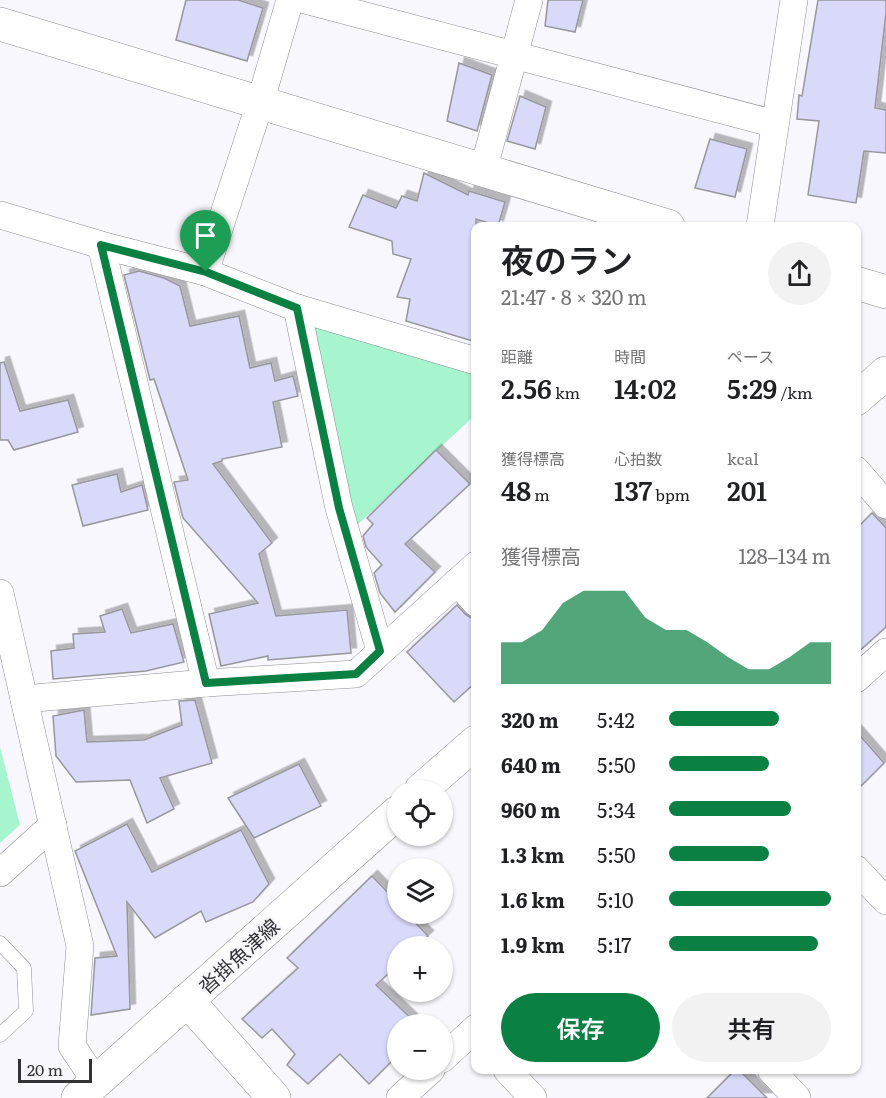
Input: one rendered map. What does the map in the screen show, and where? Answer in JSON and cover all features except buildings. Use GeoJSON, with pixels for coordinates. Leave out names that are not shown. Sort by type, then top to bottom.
{"type":"FeatureCollection","features":[{"type":"Feature","properties":{"kind":"street"},"geometry":{"type":"LineString","coordinates":[[206,272],[290,0]]}},
{"type":"Feature","properties":{"kind":"street"},"geometry":{"type":"LineString","coordinates":[[305,0],[775,124]]}},
{"type":"Feature","properties":{"kind":"street"},"geometry":{"type":"LineString","coordinates":[[483,171],[529,0]]}},
{"type":"Feature","properties":{"kind":"street"},"geometry":{"type":"LineString","coordinates":[[761,222],[794,0]]}},
{"type":"Feature","properties":{"kind":"street"},"geometry":{"type":"LineString","coordinates":[[0,24],[655,222]]}},
{"type":"Feature","properties":{"kind":"street"},"geometry":{"type":"LineString","coordinates":[[0,215],[101,245],[206,272],[297,308],[471,360]]}},
{"type":"Feature","properties":{"kind":"street"},"geometry":{"type":"LineString","coordinates":[[101,245],[206,683]]}},
{"type":"Feature","properties":{"kind":"street"},"geometry":{"type":"LineString","coordinates":[[861,284],[886,292]]}},
{"type":"Feature","properties":{"kind":"street"},"geometry":{"type":"LineString","coordinates":[[297,308],[339,508],[380,651]]}},
{"type":"Feature","properties":{"kind":"street"},"geometry":{"type":"LineString","coordinates":[[861,395],[886,374]]}},
{"type":"Feature","properties":{"kind":"street"},"geometry":{"type":"LineString","coordinates":[[861,477],[886,505]]}},
{"type":"Feature","properties":{"kind":"street"},"geometry":{"type":"LineString","coordinates":[[24,699],[206,683],[356,674],[466,574],[471,588]]}},
{"type":"Feature","properties":{"kind":"street"},"geometry":{"type":"LineString","coordinates":[[0,593],[80,946],[72,1046],[87,1090]]}},
{"type":"Feature","properties":{"kind":"street"},"geometry":{"type":"LineString","coordinates":[[861,674],[886,652]]}},
{"type":"Feature","properties":{"kind":"street"},"geometry":{"type":"LineString","coordinates":[[432,780],[471,746]]}},
{"type":"Feature","properties":{"kind":"street","name":"沓掛魚津線"},"geometry":{"type":"LineString","coordinates":[[87,1090],[387,822]]}},
{"type":"Feature","properties":{"kind":"street"},"geometry":{"type":"LineString","coordinates":[[0,873],[53,825]]}},
{"type":"Feature","properties":{"kind":"street"},"geometry":{"type":"LineString","coordinates":[[861,874],[886,901]]}},
{"type":"Feature","properties":{"kind":"street"},"geometry":{"type":"LineString","coordinates":[[187,1000],[274,1098]]}},
{"type":"Feature","properties":{"kind":"street"},"geometry":{"type":"LineString","coordinates":[[453,1049],[471,1034]]}},
{"type":"Feature","properties":{"kind":"street"},"geometry":{"type":"LineString","coordinates":[[511,1074],[533,1098]]}},
{"type":"Feature","properties":{"kind":"street"},"geometry":{"type":"LineString","coordinates":[[775,1074],[797,1098]]}},
{"type":"Feature","properties":{"kind":"street"},"geometry":{"type":"LineString","coordinates":[[400,1098],[420,1080]]}},
{"type":"Feature","properties":{"kind":"lane"},"geometry":{"type":"LineString","coordinates":[[0,943],[24,968],[26,1011],[0,1035]]}},
{"type":"Feature","properties":{"kind":"green space"},"geometry":{"type":"Polygon","coordinates":[[[312,321],[471,369],[471,419],[355,527],[312,321]]]}},
{"type":"Feature","properties":{"kind":"green space"},"geometry":{"type":"Polygon","coordinates":[[[0,747],[20,825],[0,843],[0,747]]]}},
{"type":"Feature","properties":{"kind":"route"},"geometry":{"type":"LineString","coordinates":[[101,245],[206,272],[297,308],[339,508],[380,651],[356,674],[206,683],[101,245]]}}]}
